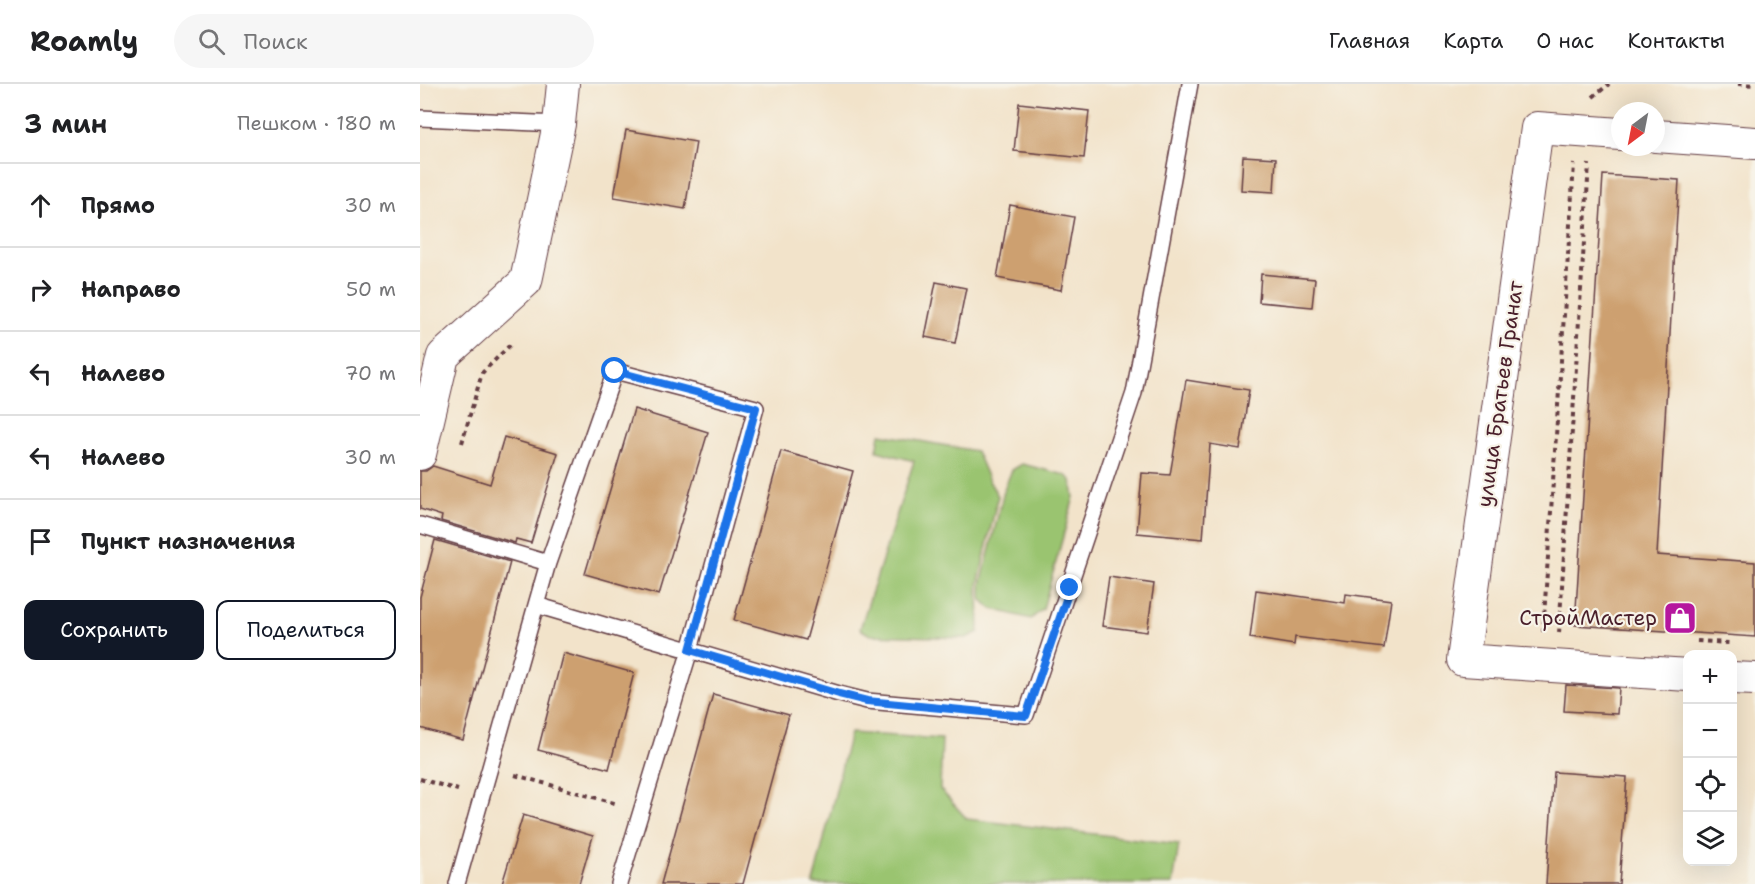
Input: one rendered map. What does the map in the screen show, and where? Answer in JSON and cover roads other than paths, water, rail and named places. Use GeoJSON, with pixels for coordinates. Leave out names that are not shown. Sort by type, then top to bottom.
{"type":"FeatureCollection","features":[{"type":"Feature","properties":{"kind":"street"},"geometry":{"type":"LineString","coordinates":[[420,454],[432,362],[526,281],[559,124],[563,84]]}},
{"type":"Feature","properties":{"kind":"street","name":"улица Братьев Гранат"},"geometry":{"type":"LineString","coordinates":[[1596,132],[1536,128],[1463,660],[1683,675]]}},
{"type":"Feature","properties":{"kind":"street"},"geometry":{"type":"LineString","coordinates":[[1665,137],[1755,143]]}},
{"type":"Feature","properties":{"kind":"street"},"geometry":{"type":"LineString","coordinates":[[1737,678],[1755,679]]}},
{"type":"Feature","properties":{"kind":"lane"},"geometry":{"type":"LineString","coordinates":[[536,605],[867,701],[1026,716],[1134,393],[1190,84]]}},
{"type":"Feature","properties":{"kind":"lane"},"geometry":{"type":"LineString","coordinates":[[420,118],[559,124]]}},
{"type":"Feature","properties":{"kind":"lane"},"geometry":{"type":"LineString","coordinates":[[457,884],[548,563],[615,371],[756,408],[690,650],[619,884]]}},
{"type":"Feature","properties":{"kind":"lane"},"geometry":{"type":"LineString","coordinates":[[420,525],[548,563]]}},
{"type":"Feature","properties":{"kind":"place","name":"СтройМастер"},"geometry":{"type":"Point","coordinates":[1680,618]}}]}
